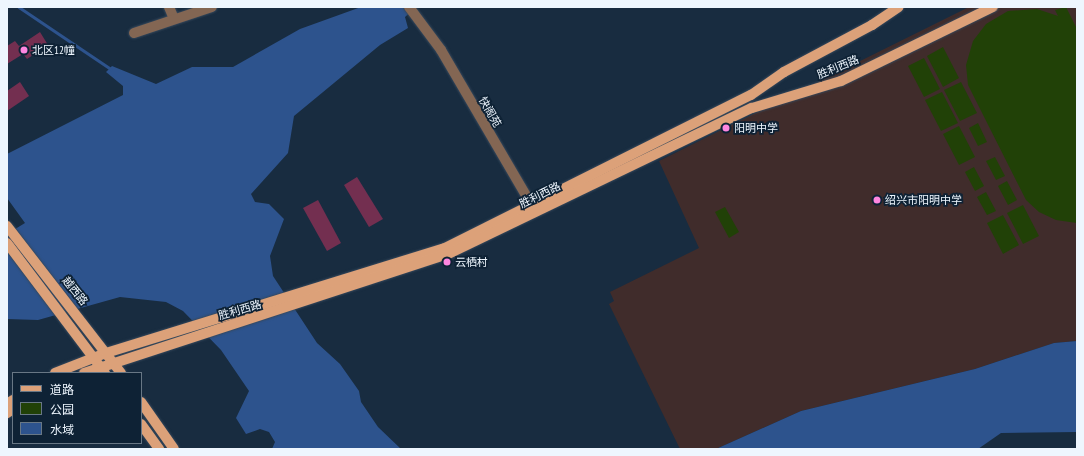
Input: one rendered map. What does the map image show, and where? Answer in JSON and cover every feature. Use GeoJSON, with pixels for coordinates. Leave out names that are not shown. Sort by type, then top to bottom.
{"type":"FeatureCollection","features":[{"type":"Feature","properties":{"kind":"main road","name":"胜利西路"},"geometry":{"type":"LineString","coordinates":[[57,372],[106,353],[300,305],[446,255],[533,208],[751,95],[784,72],[872,25],[899,7]]}},
{"type":"Feature","properties":{"kind":"main road","name":"胜利西路"},"geometry":{"type":"LineString","coordinates":[[90,372],[103,370],[114,362],[192,331],[295,294],[443,248],[752,108],[841,81],[993,7]]}},
{"type":"Feature","properties":{"kind":"main road","name":"越西路"},"geometry":{"type":"LineString","coordinates":[[7,226],[77,312],[120,372]]}},
{"type":"Feature","properties":{"kind":"main road"},"geometry":{"type":"LineString","coordinates":[[7,243],[103,370]]}},
{"type":"Feature","properties":{"kind":"main road"},"geometry":{"type":"LineString","coordinates":[[142,403],[174,449]]}},
{"type":"Feature","properties":{"kind":"main road"},"geometry":{"type":"LineString","coordinates":[[142,425],[159,449]]}},
{"type":"Feature","properties":{"kind":"street"},"geometry":{"type":"LineString","coordinates":[[168,7],[174,19]]}},
{"type":"Feature","properties":{"kind":"street"},"geometry":{"type":"LineString","coordinates":[[134,33],[212,7]]}},
{"type":"Feature","properties":{"kind":"street","name":"快阁苑"},"geometry":{"type":"LineString","coordinates":[[409,7],[423,26],[533,208]]}},
{"type":"Feature","properties":{"kind":"shaded area","name":"绍兴市阳明中学"},"geometry":{"type":"Polygon","coordinates":[[[969,7],[1077,7],[1077,341],[1054,343],[975,369],[801,411],[716,449],[680,449],[609,304],[614,301],[610,292],[699,248],[659,161],[969,7]]]}},
{"type":"Feature","properties":{"kind":"green space"},"geometry":{"type":"Polygon","coordinates":[[[1066,7],[1077,29],[1077,223],[1056,220],[1039,212],[1026,200],[968,85],[966,65],[973,41],[986,24],[1008,11],[1037,9],[1058,16],[1055,10],[1066,7]]]}},
{"type":"Feature","properties":{"kind":"green space"},"geometry":{"type":"Polygon","coordinates":[[[943,47],[959,78],[943,87],[927,56],[943,47]]]}},
{"type":"Feature","properties":{"kind":"green space"},"geometry":{"type":"Polygon","coordinates":[[[924,58],[940,89],[924,97],[908,66],[924,58]]]}},
{"type":"Feature","properties":{"kind":"green space"},"geometry":{"type":"Polygon","coordinates":[[[961,82],[977,113],[960,121],[944,90],[961,82]]]}},
{"type":"Feature","properties":{"kind":"green space"},"geometry":{"type":"Polygon","coordinates":[[[942,92],[958,123],[941,131],[925,100],[942,92]]]}},
{"type":"Feature","properties":{"kind":"green space"},"geometry":{"type":"Polygon","coordinates":[[[978,123],[987,142],[978,146],[969,128],[978,123]]]}},
{"type":"Feature","properties":{"kind":"green space"},"geometry":{"type":"Polygon","coordinates":[[[959,126],[975,157],[959,165],[943,134],[959,126]]]}},
{"type":"Feature","properties":{"kind":"green space"},"geometry":{"type":"Polygon","coordinates":[[[995,157],[1005,176],[996,180],[986,161],[995,157]]]}},
{"type":"Feature","properties":{"kind":"green space"},"geometry":{"type":"Polygon","coordinates":[[[974,167],[984,186],[975,191],[965,172],[974,167]]]}},
{"type":"Feature","properties":{"kind":"green space"},"geometry":{"type":"Polygon","coordinates":[[[1007,181],[1017,200],[1008,205],[998,186],[1007,181]]]}},
{"type":"Feature","properties":{"kind":"green space"},"geometry":{"type":"Polygon","coordinates":[[[986,192],[996,211],[987,215],[977,197],[986,192]]]}},
{"type":"Feature","properties":{"kind":"green space"},"geometry":{"type":"Polygon","coordinates":[[[1023,205],[1039,236],[1023,244],[1007,213],[1023,205]]]}},
{"type":"Feature","properties":{"kind":"green space"},"geometry":{"type":"Polygon","coordinates":[[[725,207],[739,232],[729,238],[715,212],[725,207]]]}},
{"type":"Feature","properties":{"kind":"green space"},"geometry":{"type":"Polygon","coordinates":[[[1003,215],[1019,245],[1003,254],[987,223],[1003,215]]]}},
{"type":"Feature","properties":{"kind":"water"},"geometry":{"type":"Polygon","coordinates":[[[361,7],[416,7],[405,17],[408,28],[380,45],[294,116],[288,153],[251,194],[255,202],[269,204],[284,219],[270,256],[273,276],[317,343],[340,364],[359,391],[361,402],[378,427],[401,449],[272,449],[275,442],[269,432],[260,429],[246,434],[236,418],[249,391],[221,350],[183,311],[166,302],[120,297],[38,320],[7,319],[7,234],[25,223],[7,198],[7,154],[123,95],[123,86],[106,72],[112,66],[156,84],[192,67],[233,67],[300,29],[361,7]]]}},
{"type":"Feature","properties":{"kind":"water"},"geometry":{"type":"Polygon","coordinates":[[[1077,341],[1077,432],[1001,433],[978,449],[716,449],[801,411],[975,369],[1054,343],[1077,341]]]}},
{"type":"Feature","properties":{"kind":"building","name":"北区12幢"},"geometry":{"type":"Polygon","coordinates":[[[40,32],[48,45],[27,59],[23,54],[7,64],[7,46],[15,41],[19,46],[40,32]]]}},
{"type":"Feature","properties":{"kind":"building"},"geometry":{"type":"Polygon","coordinates":[[[20,82],[29,96],[7,111],[7,91],[20,82]]]}},
{"type":"Feature","properties":{"kind":"building"},"geometry":{"type":"Polygon","coordinates":[[[357,177],[383,219],[369,227],[344,185],[357,177]]]}},
{"type":"Feature","properties":{"kind":"building"},"geometry":{"type":"Polygon","coordinates":[[[318,200],[341,243],[327,251],[303,208],[318,200]]]}},
{"type":"Feature","properties":{"kind":"waterway"},"geometry":{"type":"LineString","coordinates":[[19,7],[111,69]]}},
{"type":"Feature","properties":{"kind":"place","name":"北区12幢"},"geometry":{"type":"Point","coordinates":[24,50]}},
{"type":"Feature","properties":{"kind":"place","name":"阳明中学"},"geometry":{"type":"Point","coordinates":[726,128]}},
{"type":"Feature","properties":{"kind":"place","name":"绍兴市阳明中学"},"geometry":{"type":"Point","coordinates":[877,200]}},
{"type":"Feature","properties":{"kind":"place","name":"云栖村"},"geometry":{"type":"Point","coordinates":[447,262]}}]}
